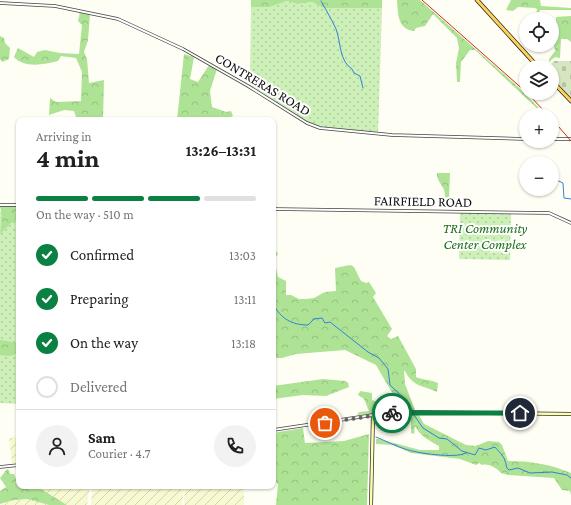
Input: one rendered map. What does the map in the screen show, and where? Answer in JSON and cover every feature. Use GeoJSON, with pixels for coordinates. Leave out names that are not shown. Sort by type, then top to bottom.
{"type":"FeatureCollection","features":[{"type":"Feature","properties":{"kind":"highway"},"geometry":{"type":"LineString","coordinates":[[477,0],[532,60]]}},
{"type":"Feature","properties":{"kind":"highway"},"geometry":{"type":"LineString","coordinates":[[559,88],[571,101]]}},
{"type":"Feature","properties":{"kind":"main road"},"geometry":{"type":"LineString","coordinates":[[371,505],[373,415],[402,412],[571,414]]}},
{"type":"Feature","properties":{"kind":"street","name":"CONTRERAS ROAD"},"geometry":{"type":"LineString","coordinates":[[0,4],[55,6],[118,19],[183,49],[248,86],[307,123],[320,128],[386,135],[519,139]]}},
{"type":"Feature","properties":{"kind":"street"},"geometry":{"type":"LineString","coordinates":[[559,139],[571,139]]}},
{"type":"Feature","properties":{"kind":"street"},"geometry":{"type":"LineString","coordinates":[[0,205],[16,205]]}},
{"type":"Feature","properties":{"kind":"street","name":"FAIRFIELD ROAD"},"geometry":{"type":"LineString","coordinates":[[276,209],[549,213],[571,223]]}},
{"type":"Feature","properties":{"kind":"street"},"geometry":{"type":"LineString","coordinates":[[276,430],[373,415]]}},
{"type":"Feature","properties":{"kind":"street"},"geometry":{"type":"LineString","coordinates":[[0,467],[16,465]]}},
{"type":"Feature","properties":{"kind":"green space"},"geometry":{"type":"Polygon","coordinates":[[[251,0],[382,0],[382,8],[323,8],[312,2],[298,4],[287,1],[270,7],[251,7],[251,0]]]}},
{"type":"Feature","properties":{"kind":"green space"},"geometry":{"type":"Polygon","coordinates":[[[397,0],[420,0],[515,84],[519,88],[519,91],[475,50],[470,50],[461,62],[460,82],[457,82],[456,63],[459,48],[457,38],[433,14],[425,26],[416,28],[414,31],[408,30],[401,24],[397,0]]]}},
{"type":"Feature","properties":{"kind":"green space"},"geometry":{"type":"Polygon","coordinates":[[[511,0],[540,0],[541,6],[571,8],[571,10],[540,10],[540,12],[537,12],[537,9],[535,8],[518,7],[513,11],[506,10],[511,0]]]}},
{"type":"Feature","properties":{"kind":"green space"},"geometry":{"type":"Polygon","coordinates":[[[287,1],[299,4],[312,2],[323,8],[382,8],[378,134],[318,126],[308,123],[250,86],[251,7],[270,7],[287,1]]]}},
{"type":"Feature","properties":{"kind":"green space"},"geometry":{"type":"Polygon","coordinates":[[[80,12],[90,14],[88,40],[84,52],[87,59],[89,83],[104,80],[103,117],[76,117],[74,111],[64,110],[49,115],[50,98],[56,102],[81,101],[82,72],[76,58],[61,56],[58,61],[35,65],[24,63],[14,57],[18,48],[34,57],[37,52],[45,50],[60,53],[79,54],[82,25],[78,21],[80,12]]]}},
{"type":"Feature","properties":{"kind":"green space"},"geometry":{"type":"Polygon","coordinates":[[[571,16],[571,42],[567,39],[561,39],[560,58],[555,57],[549,60],[554,52],[559,52],[559,17],[571,16]]]}},
{"type":"Feature","properties":{"kind":"green space"},"geometry":{"type":"Polygon","coordinates":[[[0,36],[4,38],[5,43],[10,48],[9,59],[2,62],[0,59],[0,36]]]}},
{"type":"Feature","properties":{"kind":"green space"},"geometry":{"type":"Polygon","coordinates":[[[184,54],[194,57],[190,79],[198,82],[209,65],[217,69],[210,91],[212,107],[226,112],[231,111],[233,116],[177,117],[184,54]]]}},
{"type":"Feature","properties":{"kind":"green space"},"geometry":{"type":"Polygon","coordinates":[[[559,61],[571,61],[571,101],[559,88],[559,61]]]}},
{"type":"Feature","properties":{"kind":"green space"},"geometry":{"type":"Polygon","coordinates":[[[528,100],[531,100],[539,108],[537,108],[528,100]]]}},
{"type":"Feature","properties":{"kind":"green space"},"geometry":{"type":"Polygon","coordinates":[[[437,173],[450,173],[449,198],[445,197],[444,190],[438,179],[437,173]]]}},
{"type":"Feature","properties":{"kind":"green space"},"geometry":{"type":"Polygon","coordinates":[[[10,205],[16,205],[16,404],[0,403],[0,212],[10,205]]]}},
{"type":"Feature","properties":{"kind":"green space"},"geometry":{"type":"Polygon","coordinates":[[[0,206],[16,207],[16,221],[11,223],[0,234],[2,217],[0,206]]]}},
{"type":"Feature","properties":{"kind":"green space","name":"TRI Community Center Complex"},"geometry":{"type":"Polygon","coordinates":[[[460,211],[511,212],[510,260],[459,259],[460,211]]]}},
{"type":"Feature","properties":{"kind":"green space"},"geometry":{"type":"Polygon","coordinates":[[[505,238],[504,253],[489,253],[494,242],[505,238]]]}},
{"type":"Feature","properties":{"kind":"green space"},"geometry":{"type":"Polygon","coordinates":[[[350,265],[354,267],[361,281],[366,283],[369,282],[376,293],[373,297],[392,329],[387,336],[391,339],[398,336],[416,369],[416,377],[438,383],[437,392],[418,385],[411,380],[404,371],[405,384],[415,410],[357,415],[359,412],[369,411],[364,399],[358,395],[360,391],[372,393],[372,400],[378,402],[384,397],[392,401],[399,400],[391,391],[376,365],[345,350],[296,354],[276,358],[276,268],[278,277],[286,281],[286,295],[291,295],[299,299],[306,299],[314,298],[325,292],[336,291],[335,268],[350,265]]]}},
{"type":"Feature","properties":{"kind":"green space"},"geometry":{"type":"Polygon","coordinates":[[[0,340],[16,343],[16,353],[10,356],[0,355],[0,340]]]}},
{"type":"Feature","properties":{"kind":"green space"},"geometry":{"type":"Polygon","coordinates":[[[323,379],[345,381],[348,383],[349,387],[326,396],[303,395],[276,399],[276,386],[323,379]]]}},
{"type":"Feature","properties":{"kind":"green space"},"geometry":{"type":"Polygon","coordinates":[[[411,414],[419,415],[424,424],[466,445],[476,446],[488,441],[499,442],[502,445],[508,461],[540,464],[555,467],[571,473],[571,495],[570,491],[562,490],[554,478],[508,475],[501,473],[490,465],[482,465],[479,463],[476,465],[460,459],[411,453],[393,445],[376,444],[376,439],[379,439],[420,450],[439,450],[439,446],[422,435],[415,426],[414,434],[411,433],[411,414]]]}},
{"type":"Feature","properties":{"kind":"green space"},"geometry":{"type":"Polygon","coordinates":[[[303,428],[305,443],[344,441],[369,434],[367,505],[276,505],[278,484],[276,483],[276,432],[303,428]]]}},
{"type":"Feature","properties":{"kind":"green space"},"geometry":{"type":"Polygon","coordinates":[[[16,437],[16,463],[12,464],[9,438],[16,437]]]}},
{"type":"Feature","properties":{"kind":"green space"},"geometry":{"type":"Polygon","coordinates":[[[7,469],[9,470],[10,474],[14,474],[16,479],[16,489],[41,489],[67,505],[49,505],[27,499],[14,500],[0,504],[0,491],[6,487],[0,478],[7,469]]]}},
{"type":"Feature","properties":{"kind":"green space"},"geometry":{"type":"Polygon","coordinates":[[[41,489],[89,489],[87,505],[67,505],[41,489]]]}},
{"type":"Feature","properties":{"kind":"green space"},"geometry":{"type":"Polygon","coordinates":[[[91,489],[184,489],[182,505],[91,505],[91,489]]]}},
{"type":"Feature","properties":{"kind":"green space"},"geometry":{"type":"Polygon","coordinates":[[[185,489],[244,489],[244,505],[184,505],[185,489]]]}},
{"type":"Feature","properties":{"kind":"green space"},"geometry":{"type":"Polygon","coordinates":[[[27,499],[49,505],[0,505],[14,500],[27,499]]]}},
{"type":"Feature","properties":{"kind":"waterway"},"geometry":{"type":"LineString","coordinates":[[321,1],[336,29],[345,61],[354,73],[360,76],[363,88]]}},
{"type":"Feature","properties":{"kind":"waterway"},"geometry":{"type":"LineString","coordinates":[[559,181],[563,183],[564,198],[571,199]]}},
{"type":"Feature","properties":{"kind":"waterway"},"geometry":{"type":"LineString","coordinates":[[276,309],[283,317],[302,325],[308,325],[314,319],[322,318],[325,323],[330,322],[368,352],[379,358],[388,369],[390,385],[409,403],[412,410]]}},
{"type":"Feature","properties":{"kind":"waterway"},"geometry":{"type":"LineString","coordinates":[[414,415],[423,428],[439,438],[447,439],[462,451],[475,455],[479,448],[486,450],[495,447],[503,457],[509,470],[518,468],[530,473],[552,472],[567,475],[571,478]]}},
{"type":"Feature","properties":{"kind":"waterway"},"geometry":{"type":"LineString","coordinates":[[376,437],[410,451],[436,455],[461,455],[466,453]]}},
{"type":"Feature","properties":{"kind":"railway"},"geometry":{"type":"LineString","coordinates":[[422,0],[519,86]]}},
{"type":"Feature","properties":{"kind":"railway"},"geometry":{"type":"LineString","coordinates":[[534,100],[541,108]]}},
{"type":"Feature","properties":{"kind":"railway"},"geometry":{"type":"LineString","coordinates":[[559,127],[571,141]]}},
{"type":"Feature","properties":{"kind":"way so far"},"geometry":{"type":"LineString","coordinates":[[325,423],[392,413]]}},
{"type":"Feature","properties":{"kind":"route"},"geometry":{"type":"LineString","coordinates":[[392,413],[520,413]]}}]}
